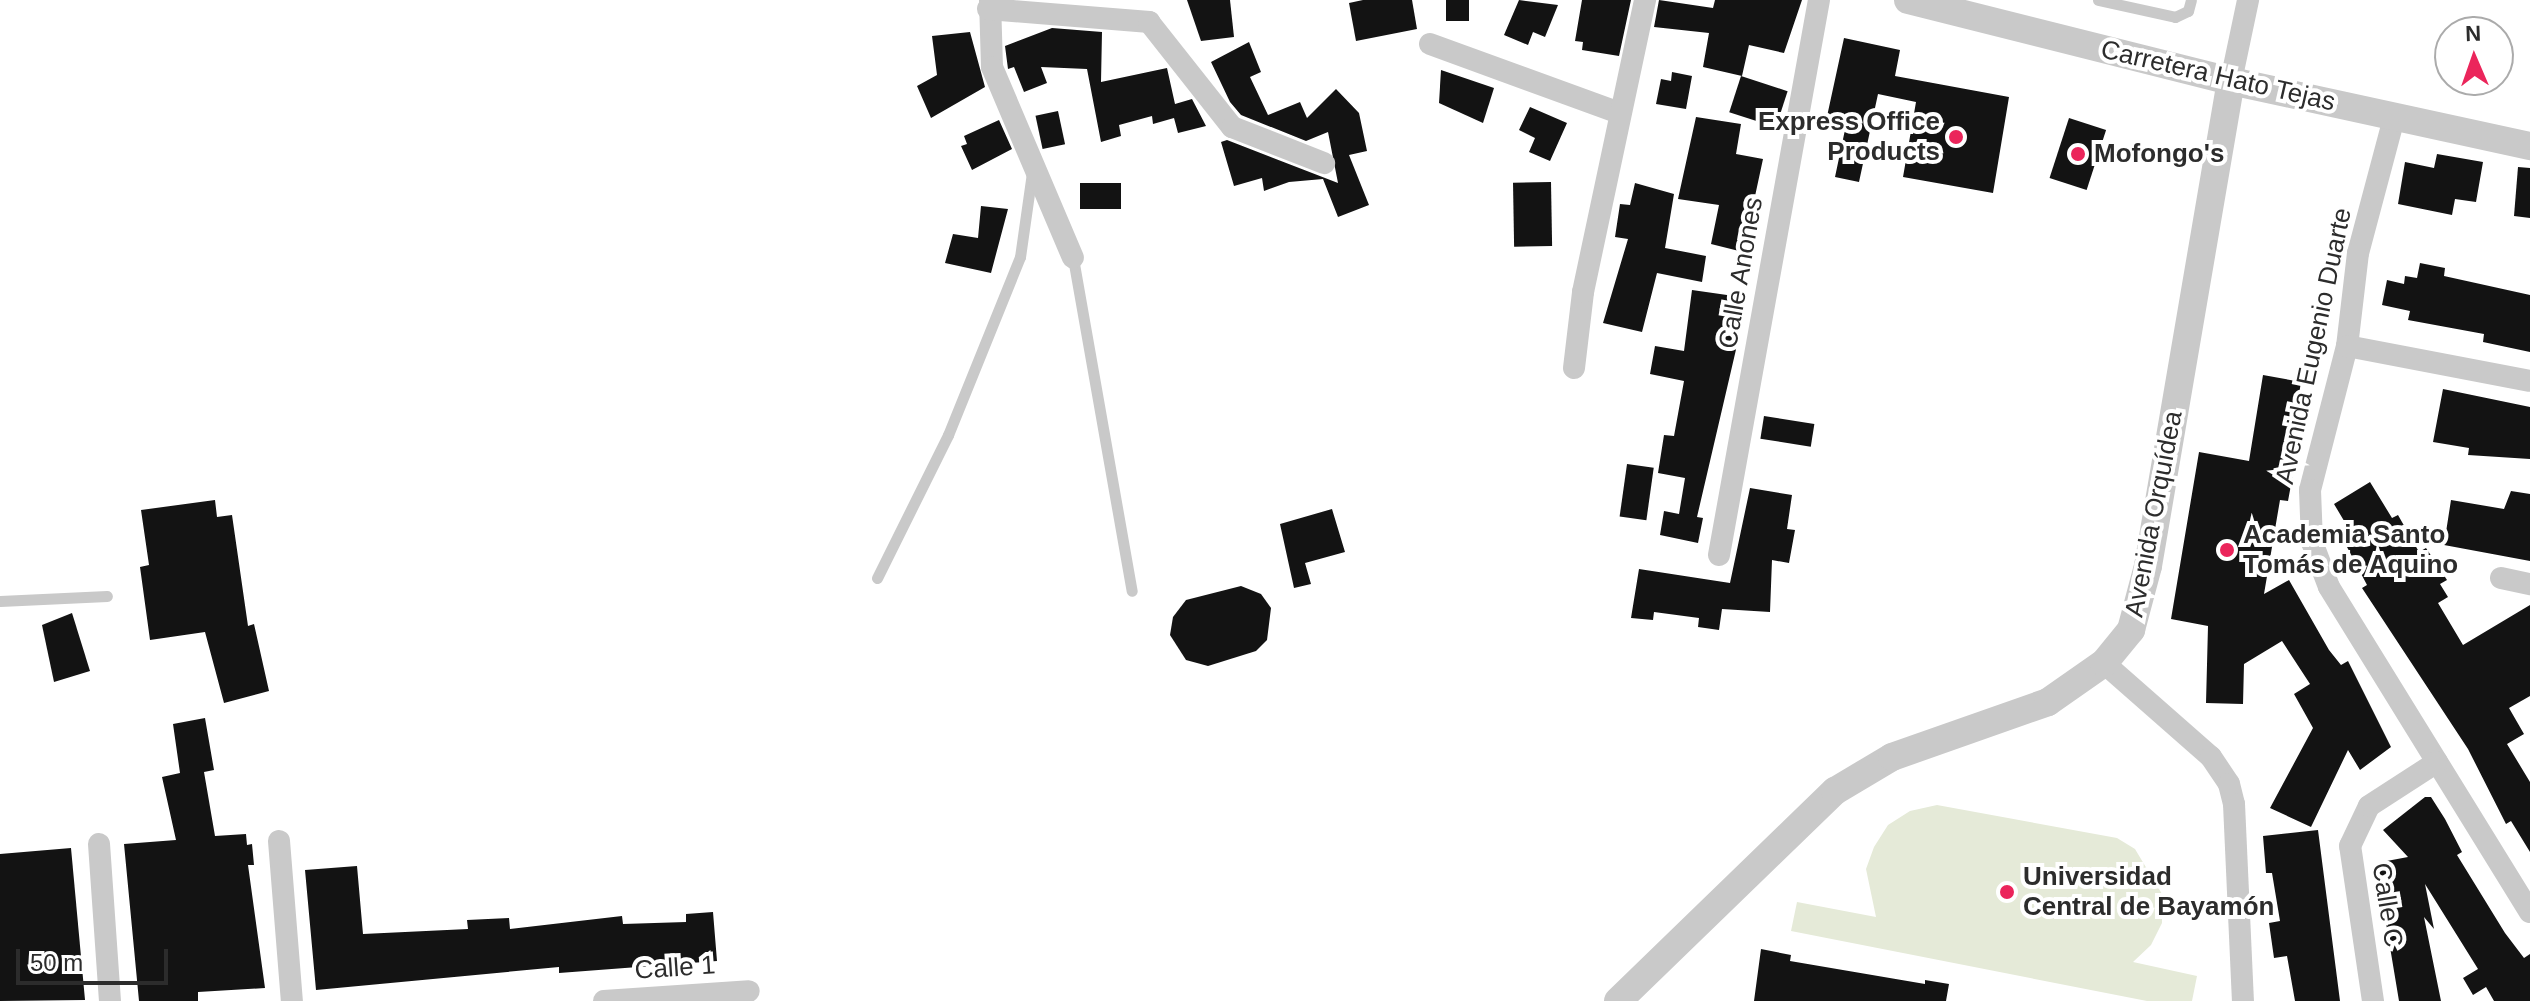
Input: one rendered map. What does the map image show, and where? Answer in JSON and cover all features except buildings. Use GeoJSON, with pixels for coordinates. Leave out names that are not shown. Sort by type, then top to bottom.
{"type":"FeatureCollection","features":[{"type":"Feature","properties":{"kind":"street"},"geometry":{"type":"LineString","coordinates":[[1574,368],[1583,292],[1645,0]]}},
{"type":"Feature","properties":{"kind":"street","name":"Calle Anones"},"geometry":{"type":"LineString","coordinates":[[1719,555],[1819,0]]}},
{"type":"Feature","properties":{"kind":"street","name":"Carretera Hato Tejas"},"geometry":{"type":"LineString","coordinates":[[1908,0],[2231,81],[2530,146]]}},
{"type":"Feature","properties":{"kind":"street","name":"Avenida Orquídea"},"geometry":{"type":"LineString","coordinates":[[1618,1001],[1835,791],[1892,757],[2048,702],[2104,663],[2131,630],[2148,566],[2231,81],[2248,0]]}},
{"type":"Feature","properties":{"kind":"street"},"geometry":{"type":"LineString","coordinates":[[1073,258],[1032,172],[992,67],[989,4],[1149,22],[1232,127],[1324,163]]}},
{"type":"Feature","properties":{"kind":"street"},"geometry":{"type":"LineString","coordinates":[[1430,44],[1620,113]]}},
{"type":"Feature","properties":{"kind":"street","name":"Avenida Eugenio Duarte"},"geometry":{"type":"LineString","coordinates":[[2394,118],[2358,253],[2347,346],[2310,490],[2312,542],[2329,587],[2530,912]]}},
{"type":"Feature","properties":{"kind":"street"},"geometry":{"type":"LineString","coordinates":[[2347,346],[2530,381]]}},
{"type":"Feature","properties":{"kind":"street"},"geometry":{"type":"LineString","coordinates":[[2501,578],[2530,584]]}},
{"type":"Feature","properties":{"kind":"street"},"geometry":{"type":"LineString","coordinates":[[2104,663],[2211,757],[2229,784],[2234,804],[2243,1001]]}},
{"type":"Feature","properties":{"kind":"street","name":"Calle C"},"geometry":{"type":"LineString","coordinates":[[2373,1001],[2350,846],[2369,806],[2437,762]]}},
{"type":"Feature","properties":{"kind":"street"},"geometry":{"type":"LineString","coordinates":[[279,841],[292,1001]]}},
{"type":"Feature","properties":{"kind":"street"},"geometry":{"type":"LineString","coordinates":[[99,844],[110,1001]]}},
{"type":"Feature","properties":{"kind":"street","name":"Calle 1"},"geometry":{"type":"LineString","coordinates":[[604,1001],[749,991]]}},
{"type":"Feature","properties":{"kind":"lane"},"geometry":{"type":"LineString","coordinates":[[2098,0],[2146,6],[2175,17],[2188,11],[2191,0]]}},
{"type":"Feature","properties":{"kind":"lane"},"geometry":{"type":"LineString","coordinates":[[877,578],[948,435],[1020,257],[1032,172]]}},
{"type":"Feature","properties":{"kind":"lane"},"geometry":{"type":"LineString","coordinates":[[1073,258],[1132,591]]}},
{"type":"Feature","properties":{"kind":"lane"},"geometry":{"type":"LineString","coordinates":[[0,601],[107,596]]}},
{"type":"Feature","properties":{"kind":"green space"},"geometry":{"type":"Polygon","coordinates":[[[1937,805],[2117,838],[2135,849],[2162,894],[2162,923],[2151,945],[2133,962],[2197,976],[2192,1001],[2147,1001],[1791,931],[1797,902],[1876,917],[1866,869],[1874,847],[1888,825],[1910,811],[1937,805]]]}},
{"type":"Feature","properties":{"kind":"place","name":"Express Office Products"},"geometry":{"type":"Point","coordinates":[1956,137]}},
{"type":"Feature","properties":{"kind":"place","name":"Mofongo's"},"geometry":{"type":"Point","coordinates":[2078,154]}},
{"type":"Feature","properties":{"kind":"place","name":"Academia Santo Tomás de Aquino"},"geometry":{"type":"Point","coordinates":[2227,550]}},
{"type":"Feature","properties":{"kind":"place","name":"Universidad Central de Bayamón"},"geometry":{"type":"Point","coordinates":[2007,892]}}]}
